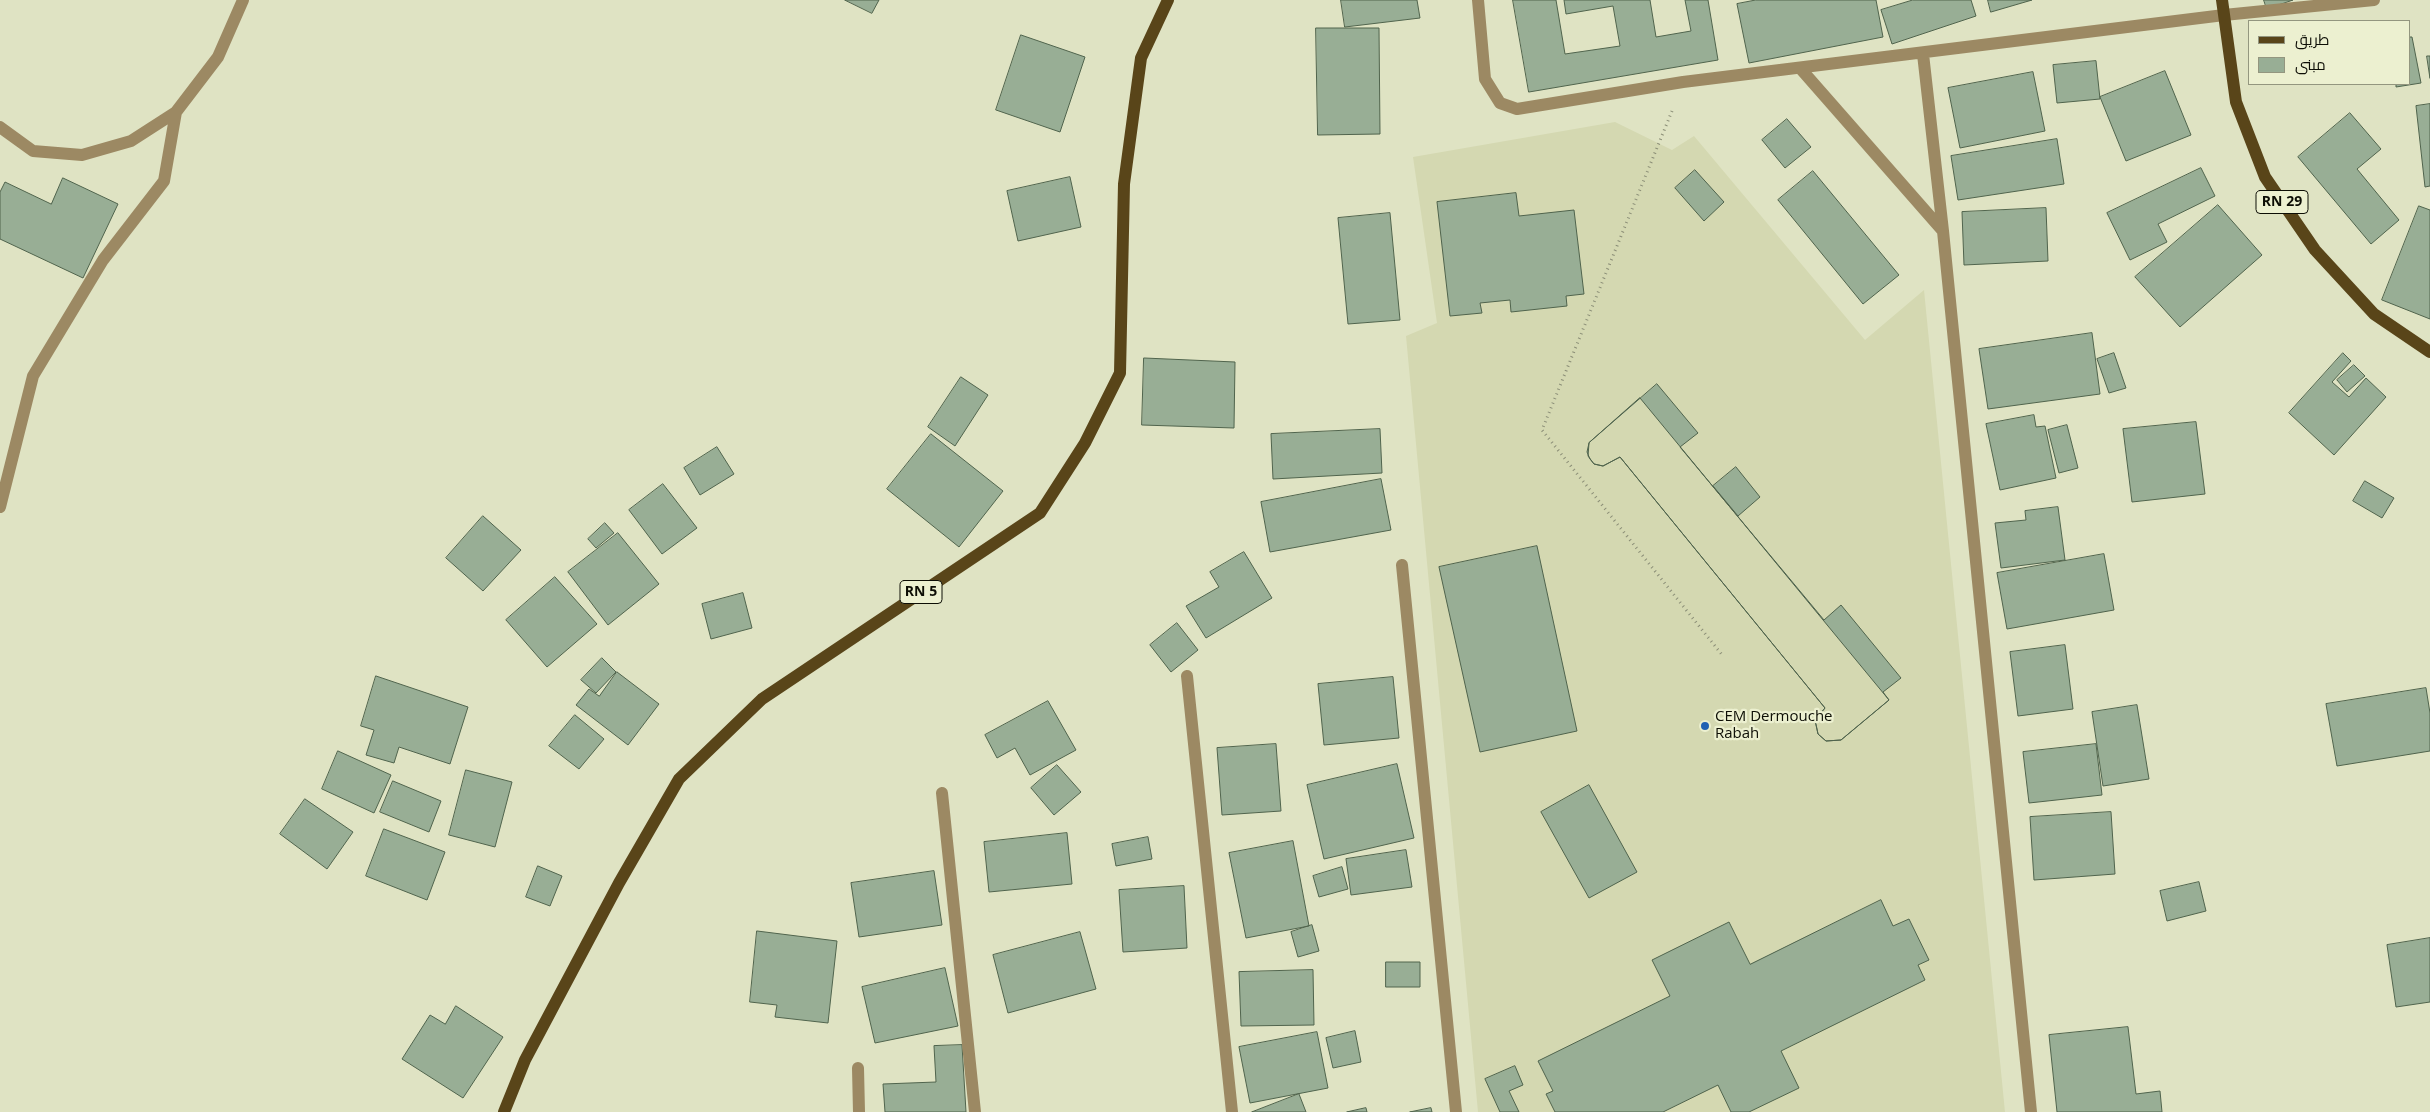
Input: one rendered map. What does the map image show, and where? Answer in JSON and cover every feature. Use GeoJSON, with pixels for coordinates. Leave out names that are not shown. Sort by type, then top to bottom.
{"type":"FeatureCollection","features":[{"type":"Feature","properties":{"kind":"main road","name":"RN 5"},"geometry":{"type":"LineString","coordinates":[[504,1112],[525,1060],[619,883],[679,779],[762,699],[1040,514],[1085,443],[1120,373],[1124,184],[1141,58],[1168,0]]}},
{"type":"Feature","properties":{"kind":"main road","name":"RN 29"},"geometry":{"type":"LineString","coordinates":[[2222,0],[2236,102],[2265,177],[2315,250],[2374,314],[2430,352]]}},
{"type":"Feature","properties":{"kind":"street"},"geometry":{"type":"LineString","coordinates":[[0,128],[33,151],[82,155],[132,141],[176,112],[218,57],[243,0]]}},
{"type":"Feature","properties":{"kind":"street"},"geometry":{"type":"LineString","coordinates":[[1478,0],[1486,79],[1500,103],[1517,109],[1683,82],[2224,16],[2374,0]]}},
{"type":"Feature","properties":{"kind":"street"},"geometry":{"type":"LineString","coordinates":[[1922,54],[1944,231],[2031,1112]]}},
{"type":"Feature","properties":{"kind":"street"},"geometry":{"type":"LineString","coordinates":[[1800,68],[1944,231]]}},
{"type":"Feature","properties":{"kind":"street"},"geometry":{"type":"LineString","coordinates":[[0,507],[33,376],[103,260],[164,181],[176,112]]}},
{"type":"Feature","properties":{"kind":"street"},"geometry":{"type":"LineString","coordinates":[[1402,565],[1456,1112]]}},
{"type":"Feature","properties":{"kind":"street"},"geometry":{"type":"LineString","coordinates":[[1187,676],[1232,1112]]}},
{"type":"Feature","properties":{"kind":"street"},"geometry":{"type":"LineString","coordinates":[[942,793],[975,1112]]}},
{"type":"Feature","properties":{"kind":"street"},"geometry":{"type":"LineString","coordinates":[[858,1068],[859,1112]]}},
{"type":"Feature","properties":{"kind":"path"},"geometry":{"type":"LineString","coordinates":[[1683,82],[1542,430],[1723,656]]}},
{"type":"Feature","properties":{"kind":"shaded area","name":"CEM Dermouche Rabah"},"geometry":{"type":"Polygon","coordinates":[[[1615,122],[1672,150],[1694,136],[1865,340],[1924,290],[2005,1112],[1478,1112],[1406,336],[1437,323],[1413,157],[1615,122]]]}},
{"type":"Feature","properties":{"kind":"building"},"geometry":{"type":"Polygon","coordinates":[[[845,0],[879,0],[872,13],[845,0]]]}},
{"type":"Feature","properties":{"kind":"building"},"geometry":{"type":"Polygon","coordinates":[[[1341,0],[1417,0],[1420,18],[1345,27],[1341,0]]]}},
{"type":"Feature","properties":{"kind":"building"},"geometry":{"type":"Polygon","coordinates":[[[1513,0],[1556,0],[1565,54],[1620,46],[1613,6],[1566,14],[1564,0],[1650,0],[1656,37],[1691,31],[1685,0],[1708,0],[1718,60],[1529,92],[1513,0]]]}},
{"type":"Feature","properties":{"kind":"building"},"geometry":{"type":"Polygon","coordinates":[[[1756,0],[1876,0],[1883,37],[1749,63],[1737,4],[1756,0]]]}},
{"type":"Feature","properties":{"kind":"building"},"geometry":{"type":"Polygon","coordinates":[[[1913,0],[1971,0],[1976,16],[1892,44],[1881,10],[1913,0]]]}},
{"type":"Feature","properties":{"kind":"building"},"geometry":{"type":"Polygon","coordinates":[[[1988,0],[2032,0],[1991,12],[1988,0]]]}},
{"type":"Feature","properties":{"kind":"building"},"geometry":{"type":"Polygon","coordinates":[[[2264,0],[2293,0],[2267,9],[2264,0]]]}},
{"type":"Feature","properties":{"kind":"building"},"geometry":{"type":"Polygon","coordinates":[[[1316,28],[1379,28],[1380,134],[1318,135],[1316,28]]]}},
{"type":"Feature","properties":{"kind":"building"},"geometry":{"type":"Polygon","coordinates":[[[1021,35],[1085,57],[1060,132],[996,110],[1021,35]]]}},
{"type":"Feature","properties":{"kind":"building"},"geometry":{"type":"Polygon","coordinates":[[[2410,37],[2412,37],[2421,83],[2410,85],[2410,37]]]}},
{"type":"Feature","properties":{"kind":"building"},"geometry":{"type":"Polygon","coordinates":[[[2427,56],[2430,56],[2430,78],[2427,56]]]}},
{"type":"Feature","properties":{"kind":"building"},"geometry":{"type":"Polygon","coordinates":[[[2096,61],[2100,99],[2057,103],[2053,65],[2096,61]]]}},
{"type":"Feature","properties":{"kind":"building"},"geometry":{"type":"Polygon","coordinates":[[[2165,71],[2191,135],[2126,161],[2100,97],[2165,71]]]}},
{"type":"Feature","properties":{"kind":"building"},"geometry":{"type":"Polygon","coordinates":[[[2033,72],[2045,131],[1960,148],[1948,88],[2033,72]]]}},
{"type":"Feature","properties":{"kind":"building"},"geometry":{"type":"Polygon","coordinates":[[[2430,104],[2430,186],[2425,187],[2416,106],[2430,104]]]}},
{"type":"Feature","properties":{"kind":"building"},"geometry":{"type":"Polygon","coordinates":[[[2350,113],[2381,149],[2357,169],[2399,220],[2371,244],[2298,157],[2350,113]]]}},
{"type":"Feature","properties":{"kind":"building"},"geometry":{"type":"Polygon","coordinates":[[[1787,119],[1811,147],[1785,168],[1762,140],[1787,119]]]}},
{"type":"Feature","properties":{"kind":"building"},"geometry":{"type":"Polygon","coordinates":[[[2057,139],[2064,184],[1958,200],[1951,156],[2057,139]]]}},
{"type":"Feature","properties":{"kind":"building"},"geometry":{"type":"Polygon","coordinates":[[[2201,168],[2215,196],[2158,224],[2167,242],[2130,260],[2107,213],[2201,168]]]}},
{"type":"Feature","properties":{"kind":"building"},"geometry":{"type":"Polygon","coordinates":[[[1695,170],[1724,202],[1704,221],[1675,188],[1695,170]]]}},
{"type":"Feature","properties":{"kind":"building"},"geometry":{"type":"Polygon","coordinates":[[[1813,171],[1899,275],[1863,304],[1778,200],[1813,171]]]}},
{"type":"Feature","properties":{"kind":"building"},"geometry":{"type":"Polygon","coordinates":[[[1070,177],[1081,227],[1018,241],[1007,191],[1070,177]]]}},
{"type":"Feature","properties":{"kind":"building"},"geometry":{"type":"Polygon","coordinates":[[[63,178],[118,204],[83,278],[0,239],[0,192],[5,182],[51,204],[63,178]]]}},
{"type":"Feature","properties":{"kind":"building"},"geometry":{"type":"Polygon","coordinates":[[[1516,193],[1519,216],[1574,210],[1584,294],[1566,296],[1567,306],[1511,312],[1510,300],[1480,303],[1482,313],[1450,316],[1437,202],[1516,193]]]}},
{"type":"Feature","properties":{"kind":"building"},"geometry":{"type":"Polygon","coordinates":[[[2218,205],[2262,255],[2180,327],[2135,277],[2218,205]]]}},
{"type":"Feature","properties":{"kind":"building"},"geometry":{"type":"Polygon","coordinates":[[[2419,206],[2430,210],[2430,319],[2382,300],[2419,206]]]}},
{"type":"Feature","properties":{"kind":"building"},"geometry":{"type":"Polygon","coordinates":[[[2046,208],[2048,261],[1964,265],[1962,212],[2046,208]]]}},
{"type":"Feature","properties":{"kind":"building"},"geometry":{"type":"Polygon","coordinates":[[[1390,213],[1400,320],[1348,324],[1338,218],[1390,213]]]}},
{"type":"Feature","properties":{"kind":"building"},"geometry":{"type":"Polygon","coordinates":[[[2092,333],[2100,394],[1988,409],[1979,349],[2092,333]]]}},
{"type":"Feature","properties":{"kind":"building"},"geometry":{"type":"Polygon","coordinates":[[[2114,353],[2126,388],[2109,393],[2097,359],[2114,353]]]}},
{"type":"Feature","properties":{"kind":"building"},"geometry":{"type":"Polygon","coordinates":[[[2343,353],[2351,361],[2332,382],[2349,397],[2366,378],[2386,397],[2334,455],[2289,413],[2343,353]]]}},
{"type":"Feature","properties":{"kind":"building"},"geometry":{"type":"Polygon","coordinates":[[[1144,358],[1235,362],[1234,428],[1142,425],[1144,358]]]}},
{"type":"Feature","properties":{"kind":"building"},"geometry":{"type":"Polygon","coordinates":[[[2354,365],[2365,376],[2347,392],[2337,380],[2354,365]]]}},
{"type":"Feature","properties":{"kind":"building"},"geometry":{"type":"Polygon","coordinates":[[[961,377],[988,395],[955,446],[928,427],[961,377]]]}},
{"type":"Feature","properties":{"kind":"building"},"geometry":{"type":"Polygon","coordinates":[[[1657,384],[1698,433],[1680,447],[1824,620],[1841,605],[1901,678],[1883,692],[1889,700],[1841,740],[1826,741],[1818,734],[1815,720],[1825,708],[1620,457],[1603,466],[1594,464],[1588,456],[1589,443],[1657,384]]]}},
{"type":"Feature","properties":{"kind":"building"},"geometry":{"type":"Polygon","coordinates":[[[1640,398],[1889,700],[1841,740],[1826,741],[1818,734],[1815,720],[1825,708],[1620,457],[1603,466],[1594,464],[1590,459],[1587,452],[1589,443],[1640,398]]]}},
{"type":"Feature","properties":{"kind":"building"},"geometry":{"type":"Polygon","coordinates":[[[2034,415],[2036,427],[2045,426],[2056,478],[2000,490],[1986,424],[2034,415]]]}},
{"type":"Feature","properties":{"kind":"building"},"geometry":{"type":"Polygon","coordinates":[[[2196,422],[2205,494],[2132,502],[2123,429],[2196,422]]]}},
{"type":"Feature","properties":{"kind":"building"},"geometry":{"type":"Polygon","coordinates":[[[2067,425],[2078,468],[2059,473],[2048,430],[2067,425]]]}},
{"type":"Feature","properties":{"kind":"building"},"geometry":{"type":"Polygon","coordinates":[[[1380,429],[1382,473],[1273,479],[1271,434],[1380,429]]]}},
{"type":"Feature","properties":{"kind":"building"},"geometry":{"type":"Polygon","coordinates":[[[931,434],[1003,491],[959,547],[887,489],[931,434]]]}},
{"type":"Feature","properties":{"kind":"building"},"geometry":{"type":"Polygon","coordinates":[[[717,447],[734,474],[700,495],[684,468],[717,447]]]}},
{"type":"Feature","properties":{"kind":"building"},"geometry":{"type":"Polygon","coordinates":[[[1736,467],[1760,497],[1738,516],[1713,486],[1736,467]]]}},
{"type":"Feature","properties":{"kind":"building"},"geometry":{"type":"Polygon","coordinates":[[[1381,479],[1391,530],[1270,552],[1261,502],[1381,479]]]}},
{"type":"Feature","properties":{"kind":"building"},"geometry":{"type":"Polygon","coordinates":[[[2365,481],[2394,498],[2382,518],[2353,501],[2365,481]]]}},
{"type":"Feature","properties":{"kind":"building"},"geometry":{"type":"Polygon","coordinates":[[[663,484],[697,528],[662,554],[629,510],[663,484]]]}},
{"type":"Feature","properties":{"kind":"building"},"geometry":{"type":"Polygon","coordinates":[[[2058,507],[2065,560],[2001,568],[1995,523],[2026,520],[2025,511],[2058,507]]]}},
{"type":"Feature","properties":{"kind":"building"},"geometry":{"type":"Polygon","coordinates":[[[483,516],[521,550],[483,591],[446,558],[483,516]]]}},
{"type":"Feature","properties":{"kind":"building"},"geometry":{"type":"Polygon","coordinates":[[[605,523],[614,533],[596,548],[588,539],[605,523]]]}},
{"type":"Feature","properties":{"kind":"building"},"geometry":{"type":"Polygon","coordinates":[[[618,533],[659,584],[608,625],[568,572],[618,533]]]}},
{"type":"Feature","properties":{"kind":"building"},"geometry":{"type":"Polygon","coordinates":[[[1537,546],[1577,731],[1480,752],[1439,567],[1537,546]]]}},
{"type":"Feature","properties":{"kind":"building"},"geometry":{"type":"Polygon","coordinates":[[[1244,552],[1272,598],[1206,638],[1186,606],[1219,587],[1210,572],[1244,552]]]}},
{"type":"Feature","properties":{"kind":"building"},"geometry":{"type":"Polygon","coordinates":[[[2104,554],[2114,610],[2007,629],[1997,573],[2104,554]]]}},
{"type":"Feature","properties":{"kind":"building"},"geometry":{"type":"Polygon","coordinates":[[[555,577],[597,624],[547,667],[506,620],[555,577]]]}},
{"type":"Feature","properties":{"kind":"building"},"geometry":{"type":"Polygon","coordinates":[[[743,593],[752,628],[711,639],[702,604],[743,593]]]}},
{"type":"Feature","properties":{"kind":"building"},"geometry":{"type":"Polygon","coordinates":[[[1177,623],[1198,650],[1171,672],[1150,645],[1177,623]]]}},
{"type":"Feature","properties":{"kind":"building"},"geometry":{"type":"Polygon","coordinates":[[[2065,645],[2073,709],[2018,716],[2010,652],[2065,645]]]}},
{"type":"Feature","properties":{"kind":"building"},"geometry":{"type":"Polygon","coordinates":[[[602,658],[616,672],[596,693],[581,680],[602,658]]]}},
{"type":"Feature","properties":{"kind":"building"},"geometry":{"type":"Polygon","coordinates":[[[617,672],[659,704],[628,745],[576,705],[589,689],[599,696],[617,672]]]}},
{"type":"Feature","properties":{"kind":"building"},"geometry":{"type":"Polygon","coordinates":[[[376,676],[468,707],[450,764],[399,747],[394,763],[366,755],[374,730],[361,726],[376,676]]]}},
{"type":"Feature","properties":{"kind":"building"},"geometry":{"type":"Polygon","coordinates":[[[1393,677],[1399,738],[1324,745],[1318,684],[1393,677]]]}},
{"type":"Feature","properties":{"kind":"building"},"geometry":{"type":"Polygon","coordinates":[[[2426,688],[2430,713],[2430,751],[2337,766],[2326,704],[2426,688]]]}},
{"type":"Feature","properties":{"kind":"building"},"geometry":{"type":"Polygon","coordinates":[[[1048,701],[1076,750],[1030,775],[1015,748],[997,758],[985,735],[1048,701]]]}},
{"type":"Feature","properties":{"kind":"building"},"geometry":{"type":"Polygon","coordinates":[[[2137,705],[2149,779],[2103,786],[2092,712],[2137,705]]]}},
{"type":"Feature","properties":{"kind":"building"},"geometry":{"type":"Polygon","coordinates":[[[575,715],[604,739],[579,769],[549,746],[575,715]]]}},
{"type":"Feature","properties":{"kind":"building"},"geometry":{"type":"Polygon","coordinates":[[[1276,744],[1281,811],[1222,815],[1217,748],[1276,744]]]}},
{"type":"Feature","properties":{"kind":"building"},"geometry":{"type":"Polygon","coordinates":[[[2096,744],[2102,795],[2029,803],[2023,752],[2096,744]]]}},
{"type":"Feature","properties":{"kind":"building"},"geometry":{"type":"Polygon","coordinates":[[[338,751],[391,775],[374,813],[322,789],[338,751]]]}},
{"type":"Feature","properties":{"kind":"building"},"geometry":{"type":"Polygon","coordinates":[[[1397,764],[1414,838],[1324,859],[1307,785],[1397,764]]]}},
{"type":"Feature","properties":{"kind":"building"},"geometry":{"type":"Polygon","coordinates":[[[1057,765],[1081,792],[1054,815],[1031,788],[1057,765]]]}},
{"type":"Feature","properties":{"kind":"building"},"geometry":{"type":"Polygon","coordinates":[[[466,770],[512,782],[495,847],[449,835],[466,770]]]}},
{"type":"Feature","properties":{"kind":"building"},"geometry":{"type":"Polygon","coordinates":[[[393,781],[441,801],[429,832],[380,812],[393,781]]]}},
{"type":"Feature","properties":{"kind":"building"},"geometry":{"type":"Polygon","coordinates":[[[1589,785],[1637,872],[1589,898],[1541,812],[1589,785]]]}},
{"type":"Feature","properties":{"kind":"building"},"geometry":{"type":"Polygon","coordinates":[[[305,799],[353,832],[327,869],[280,834],[305,799]]]}},
{"type":"Feature","properties":{"kind":"building"},"geometry":{"type":"Polygon","coordinates":[[[2111,812],[2115,874],[2034,880],[2030,817],[2111,812]]]}},
{"type":"Feature","properties":{"kind":"building"},"geometry":{"type":"Polygon","coordinates":[[[384,829],[445,852],[427,900],[366,876],[384,829]]]}},
{"type":"Feature","properties":{"kind":"building"},"geometry":{"type":"Polygon","coordinates":[[[1067,833],[1072,884],[989,892],[984,842],[1067,833]]]}},
{"type":"Feature","properties":{"kind":"building"},"geometry":{"type":"Polygon","coordinates":[[[1148,837],[1152,859],[1116,866],[1112,844],[1148,837]]]}},
{"type":"Feature","properties":{"kind":"building"},"geometry":{"type":"Polygon","coordinates":[[[1293,841],[1309,926],[1246,938],[1229,853],[1293,841]]]}},
{"type":"Feature","properties":{"kind":"building"},"geometry":{"type":"Polygon","coordinates":[[[1406,850],[1412,887],[1351,895],[1346,859],[1406,850]]]}},
{"type":"Feature","properties":{"kind":"building"},"geometry":{"type":"Polygon","coordinates":[[[538,866],[562,876],[550,906],[526,897],[538,866]]]}},
{"type":"Feature","properties":{"kind":"building"},"geometry":{"type":"Polygon","coordinates":[[[1342,867],[1348,889],[1319,897],[1313,876],[1342,867]]]}},
{"type":"Feature","properties":{"kind":"building"},"geometry":{"type":"Polygon","coordinates":[[[934,871],[942,925],[859,937],[851,883],[934,871]]]}},
{"type":"Feature","properties":{"kind":"building"},"geometry":{"type":"Polygon","coordinates":[[[2199,882],[2206,911],[2167,921],[2160,891],[2199,882]]]}},
{"type":"Feature","properties":{"kind":"building"},"geometry":{"type":"Polygon","coordinates":[[[1184,886],[1187,948],[1123,952],[1119,890],[1184,886]]]}},
{"type":"Feature","properties":{"kind":"building"},"geometry":{"type":"Polygon","coordinates":[[[1881,900],[1893,926],[1909,919],[1929,960],[1918,965],[1925,980],[1781,1051],[1799,1088],[1749,1112],[1731,1112],[1718,1085],[1663,1112],[1555,1112],[1546,1094],[1553,1091],[1538,1061],[1670,996],[1652,960],[1729,922],[1750,964],[1881,900]]]}},
{"type":"Feature","properties":{"kind":"building"},"geometry":{"type":"Polygon","coordinates":[[[1312,925],[1319,951],[1298,957],[1291,932],[1312,925]]]}},
{"type":"Feature","properties":{"kind":"building"},"geometry":{"type":"Polygon","coordinates":[[[757,931],[837,941],[828,1023],[775,1017],[777,1005],[750,1002],[757,931]]]}},
{"type":"Feature","properties":{"kind":"building"},"geometry":{"type":"Polygon","coordinates":[[[1080,932],[1096,989],[1008,1013],[993,955],[1080,932]]]}},
{"type":"Feature","properties":{"kind":"building"},"geometry":{"type":"Polygon","coordinates":[[[2430,938],[2430,1002],[2396,1007],[2387,945],[2430,938]]]}},
{"type":"Feature","properties":{"kind":"building"},"geometry":{"type":"Polygon","coordinates":[[[1386,962],[1420,962],[1420,987],[1386,987],[1386,962]]]}},
{"type":"Feature","properties":{"kind":"building"},"geometry":{"type":"Polygon","coordinates":[[[945,968],[958,1026],[875,1043],[862,987],[945,968]]]}},
{"type":"Feature","properties":{"kind":"building"},"geometry":{"type":"Polygon","coordinates":[[[1313,970],[1314,1025],[1241,1026],[1239,972],[1313,970]]]}},
{"type":"Feature","properties":{"kind":"building"},"geometry":{"type":"Polygon","coordinates":[[[456,1006],[503,1037],[463,1098],[402,1059],[430,1015],[445,1024],[456,1006]]]}},
{"type":"Feature","properties":{"kind":"building"},"geometry":{"type":"Polygon","coordinates":[[[2128,1027],[2136,1094],[2160,1091],[2162,1112],[2057,1112],[2049,1035],[2128,1027]]]}},
{"type":"Feature","properties":{"kind":"building"},"geometry":{"type":"Polygon","coordinates":[[[1355,1031],[1361,1062],[1333,1068],[1326,1038],[1355,1031]]]}},
{"type":"Feature","properties":{"kind":"building"},"geometry":{"type":"Polygon","coordinates":[[[1317,1032],[1328,1088],[1250,1103],[1239,1047],[1317,1032]]]}},
{"type":"Feature","properties":{"kind":"building"},"geometry":{"type":"Polygon","coordinates":[[[962,1045],[966,1112],[885,1112],[883,1084],[936,1082],[934,1046],[962,1045]]]}},
{"type":"Feature","properties":{"kind":"building"},"geometry":{"type":"Polygon","coordinates":[[[1515,1066],[1523,1085],[1509,1091],[1519,1112],[1500,1112],[1485,1079],[1515,1066]]]}},
{"type":"Feature","properties":{"kind":"building"},"geometry":{"type":"Polygon","coordinates":[[[1299,1094],[1306,1112],[1252,1112],[1299,1094]]]}},
{"type":"Feature","properties":{"kind":"building"},"geometry":{"type":"Polygon","coordinates":[[[1366,1108],[1367,1112],[1347,1112],[1366,1108]]]}},
{"type":"Feature","properties":{"kind":"building"},"geometry":{"type":"Polygon","coordinates":[[[1431,1108],[1432,1112],[1410,1112],[1431,1108]]]}},
{"type":"Feature","properties":{"kind":"place","name":"CEM Dermouche Rabah"},"geometry":{"type":"Point","coordinates":[1705,726]}}]}
